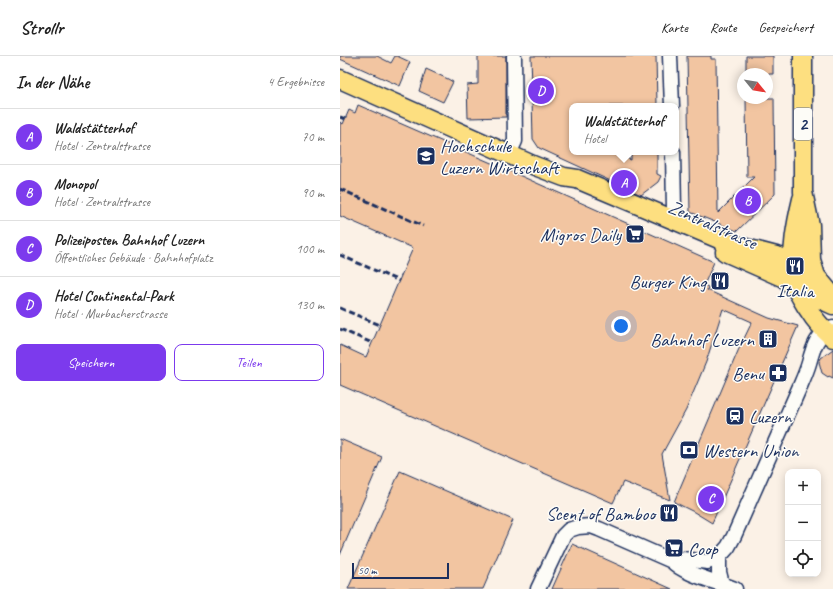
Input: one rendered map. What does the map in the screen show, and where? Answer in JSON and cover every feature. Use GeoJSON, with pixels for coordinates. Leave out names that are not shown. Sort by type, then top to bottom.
{"type":"FeatureCollection","features":[{"type":"Feature","properties":{"kind":"main road","name":"2"},"geometry":{"type":"LineString","coordinates":[[803,56],[804,192],[810,225],[812,267],[819,280],[833,297]]}},
{"type":"Feature","properties":{"kind":"main road","name":"Zentralstrasse"},"geometry":{"type":"LineString","coordinates":[[340,79],[564,177],[577,179],[672,220],[742,247],[780,257],[794,268],[818,298],[833,305]]}},
{"type":"Feature","properties":{"kind":"main road","name":"Zentralstrasse"},"geometry":{"type":"LineString","coordinates":[[564,177],[573,186],[784,278],[798,289],[811,314],[831,332]]}},
{"type":"Feature","properties":{"kind":"main road","name":"2"},"geometry":{"type":"LineString","coordinates":[[798,289],[794,268],[796,224],[804,192]]}},
{"type":"Feature","properties":{"kind":"street"},"geometry":{"type":"LineString","coordinates":[[509,154],[515,141],[514,56]]}},
{"type":"Feature","properties":{"kind":"street"},"geometry":{"type":"LineString","coordinates":[[670,56],[672,103]]}},
{"type":"Feature","properties":{"kind":"street"},"geometry":{"type":"LineString","coordinates":[[672,220],[674,210],[673,155]]}},
{"type":"Feature","properties":{"kind":"street"},"geometry":{"type":"LineString","coordinates":[[672,561],[682,559],[708,562],[719,558],[728,547],[804,377],[814,346],[818,338],[831,332]]}},
{"type":"Feature","properties":{"kind":"street"},"geometry":{"type":"LineString","coordinates":[[538,589],[560,540],[569,530],[578,527],[591,526],[672,561],[676,566],[693,574],[729,586]]}},
{"type":"Feature","properties":{"kind":"street"},"geometry":{"type":"LineString","coordinates":[[719,558],[719,572],[729,586]]}},
{"type":"Feature","properties":{"kind":"building"},"geometry":{"type":"Polygon","coordinates":[[[340,56],[377,56],[391,63],[395,56],[397,56],[410,62],[400,86],[340,59],[340,56]]]}},
{"type":"Feature","properties":{"kind":"building"},"geometry":{"type":"Polygon","coordinates":[[[478,56],[506,56],[506,117],[468,118],[467,85],[478,84],[478,56]]]}},
{"type":"Feature","properties":{"kind":"building"},"geometry":{"type":"Polygon","coordinates":[[[531,56],[656,56],[657,103],[569,103],[569,155],[620,155],[631,160],[631,155],[657,155],[657,174],[661,176],[658,182],[641,195],[539,148],[533,139],[532,99],[530,96],[530,91],[532,88],[531,56]]]}},
{"type":"Feature","properties":{"kind":"building"},"geometry":{"type":"Polygon","coordinates":[[[687,56],[711,56],[711,59],[716,59],[718,213],[754,177],[747,177],[746,104],[773,104],[773,98],[775,194],[737,231],[690,212],[687,56]]]}},
{"type":"Feature","properties":{"kind":"building"},"geometry":{"type":"Polygon","coordinates":[[[746,56],[773,56],[773,68],[746,68],[746,56]]]}},
{"type":"Feature","properties":{"kind":"building"},"geometry":{"type":"Polygon","coordinates":[[[426,69],[453,82],[443,102],[419,91],[426,69]]]}},
{"type":"Feature","properties":{"kind":"building"},"geometry":{"type":"Polygon","coordinates":[[[358,105],[714,262],[704,285],[708,287],[707,290],[769,318],[798,326],[712,523],[674,502],[738,351],[752,322],[723,309],[706,362],[686,410],[662,454],[670,500],[623,482],[613,503],[340,385],[340,345],[366,357],[413,248],[340,216],[340,122],[343,124],[349,110],[355,113],[358,105]]]}},
{"type":"Feature","properties":{"kind":"building"},"geometry":{"type":"Polygon","coordinates":[[[833,349],[833,378],[822,373],[819,362],[821,358],[833,349]]]}},
{"type":"Feature","properties":{"kind":"building"},"geometry":{"type":"Polygon","coordinates":[[[340,439],[382,457],[340,555],[340,439]]]}},
{"type":"Feature","properties":{"kind":"building"},"geometry":{"type":"Polygon","coordinates":[[[400,471],[513,520],[483,589],[348,589],[400,471]]]}},
{"type":"Feature","properties":{"kind":"building"},"geometry":{"type":"Polygon","coordinates":[[[572,544],[672,589],[552,589],[572,544]]]}},
{"type":"Feature","properties":{"kind":"railway"},"geometry":{"type":"LineString","coordinates":[[340,117],[345,119]]}},
{"type":"Feature","properties":{"kind":"railway"},"geometry":{"type":"LineString","coordinates":[[340,189],[423,226]]}},
{"type":"Feature","properties":{"kind":"railway"},"geometry":{"type":"LineString","coordinates":[[340,255],[399,281]]}},
{"type":"Feature","properties":{"kind":"railway"},"geometry":{"type":"LineString","coordinates":[[340,308],[380,325]]}},
{"type":"Feature","properties":{"kind":"railway"},"geometry":{"type":"LineString","coordinates":[[340,329],[372,343]]}},
{"type":"Feature","properties":{"kind":"place","name":"Hotel Continental-Park"},"geometry":{"type":"Point","coordinates":[541,91]}},
{"type":"Feature","properties":{"kind":"place","name":"Hochschule Luzern Wirtschaft"},"geometry":{"type":"Point","coordinates":[426,156]}},
{"type":"Feature","properties":{"kind":"place","name":"Waldstätterhof"},"geometry":{"type":"Point","coordinates":[624,183]}},
{"type":"Feature","properties":{"kind":"place","name":"Monopol"},"geometry":{"type":"Point","coordinates":[748,201]}},
{"type":"Feature","properties":{"kind":"place","name":"Migros Daily"},"geometry":{"type":"Point","coordinates":[635,234]}},
{"type":"Feature","properties":{"kind":"place","name":"Italia"},"geometry":{"type":"Point","coordinates":[795,266]}},
{"type":"Feature","properties":{"kind":"place","name":"Burger King"},"geometry":{"type":"Point","coordinates":[720,281]}},
{"type":"Feature","properties":{"kind":"place","name":"Bahnhof Luzern"},"geometry":{"type":"Point","coordinates":[768,339]}},
{"type":"Feature","properties":{"kind":"place","name":"Benu"},"geometry":{"type":"Point","coordinates":[778,373]}},
{"type":"Feature","properties":{"kind":"place","name":"Luzern"},"geometry":{"type":"Point","coordinates":[735,416]}},
{"type":"Feature","properties":{"kind":"place","name":"Western Union"},"geometry":{"type":"Point","coordinates":[689,450]}},
{"type":"Feature","properties":{"kind":"place","name":"Polizeiposten Bahnhof Luzern"},"geometry":{"type":"Point","coordinates":[711,499]}},
{"type":"Feature","properties":{"kind":"place","name":"Scent of Bamboo"},"geometry":{"type":"Point","coordinates":[669,513]}},
{"type":"Feature","properties":{"kind":"place","name":"Coop"},"geometry":{"type":"Point","coordinates":[674,548]}}]}
